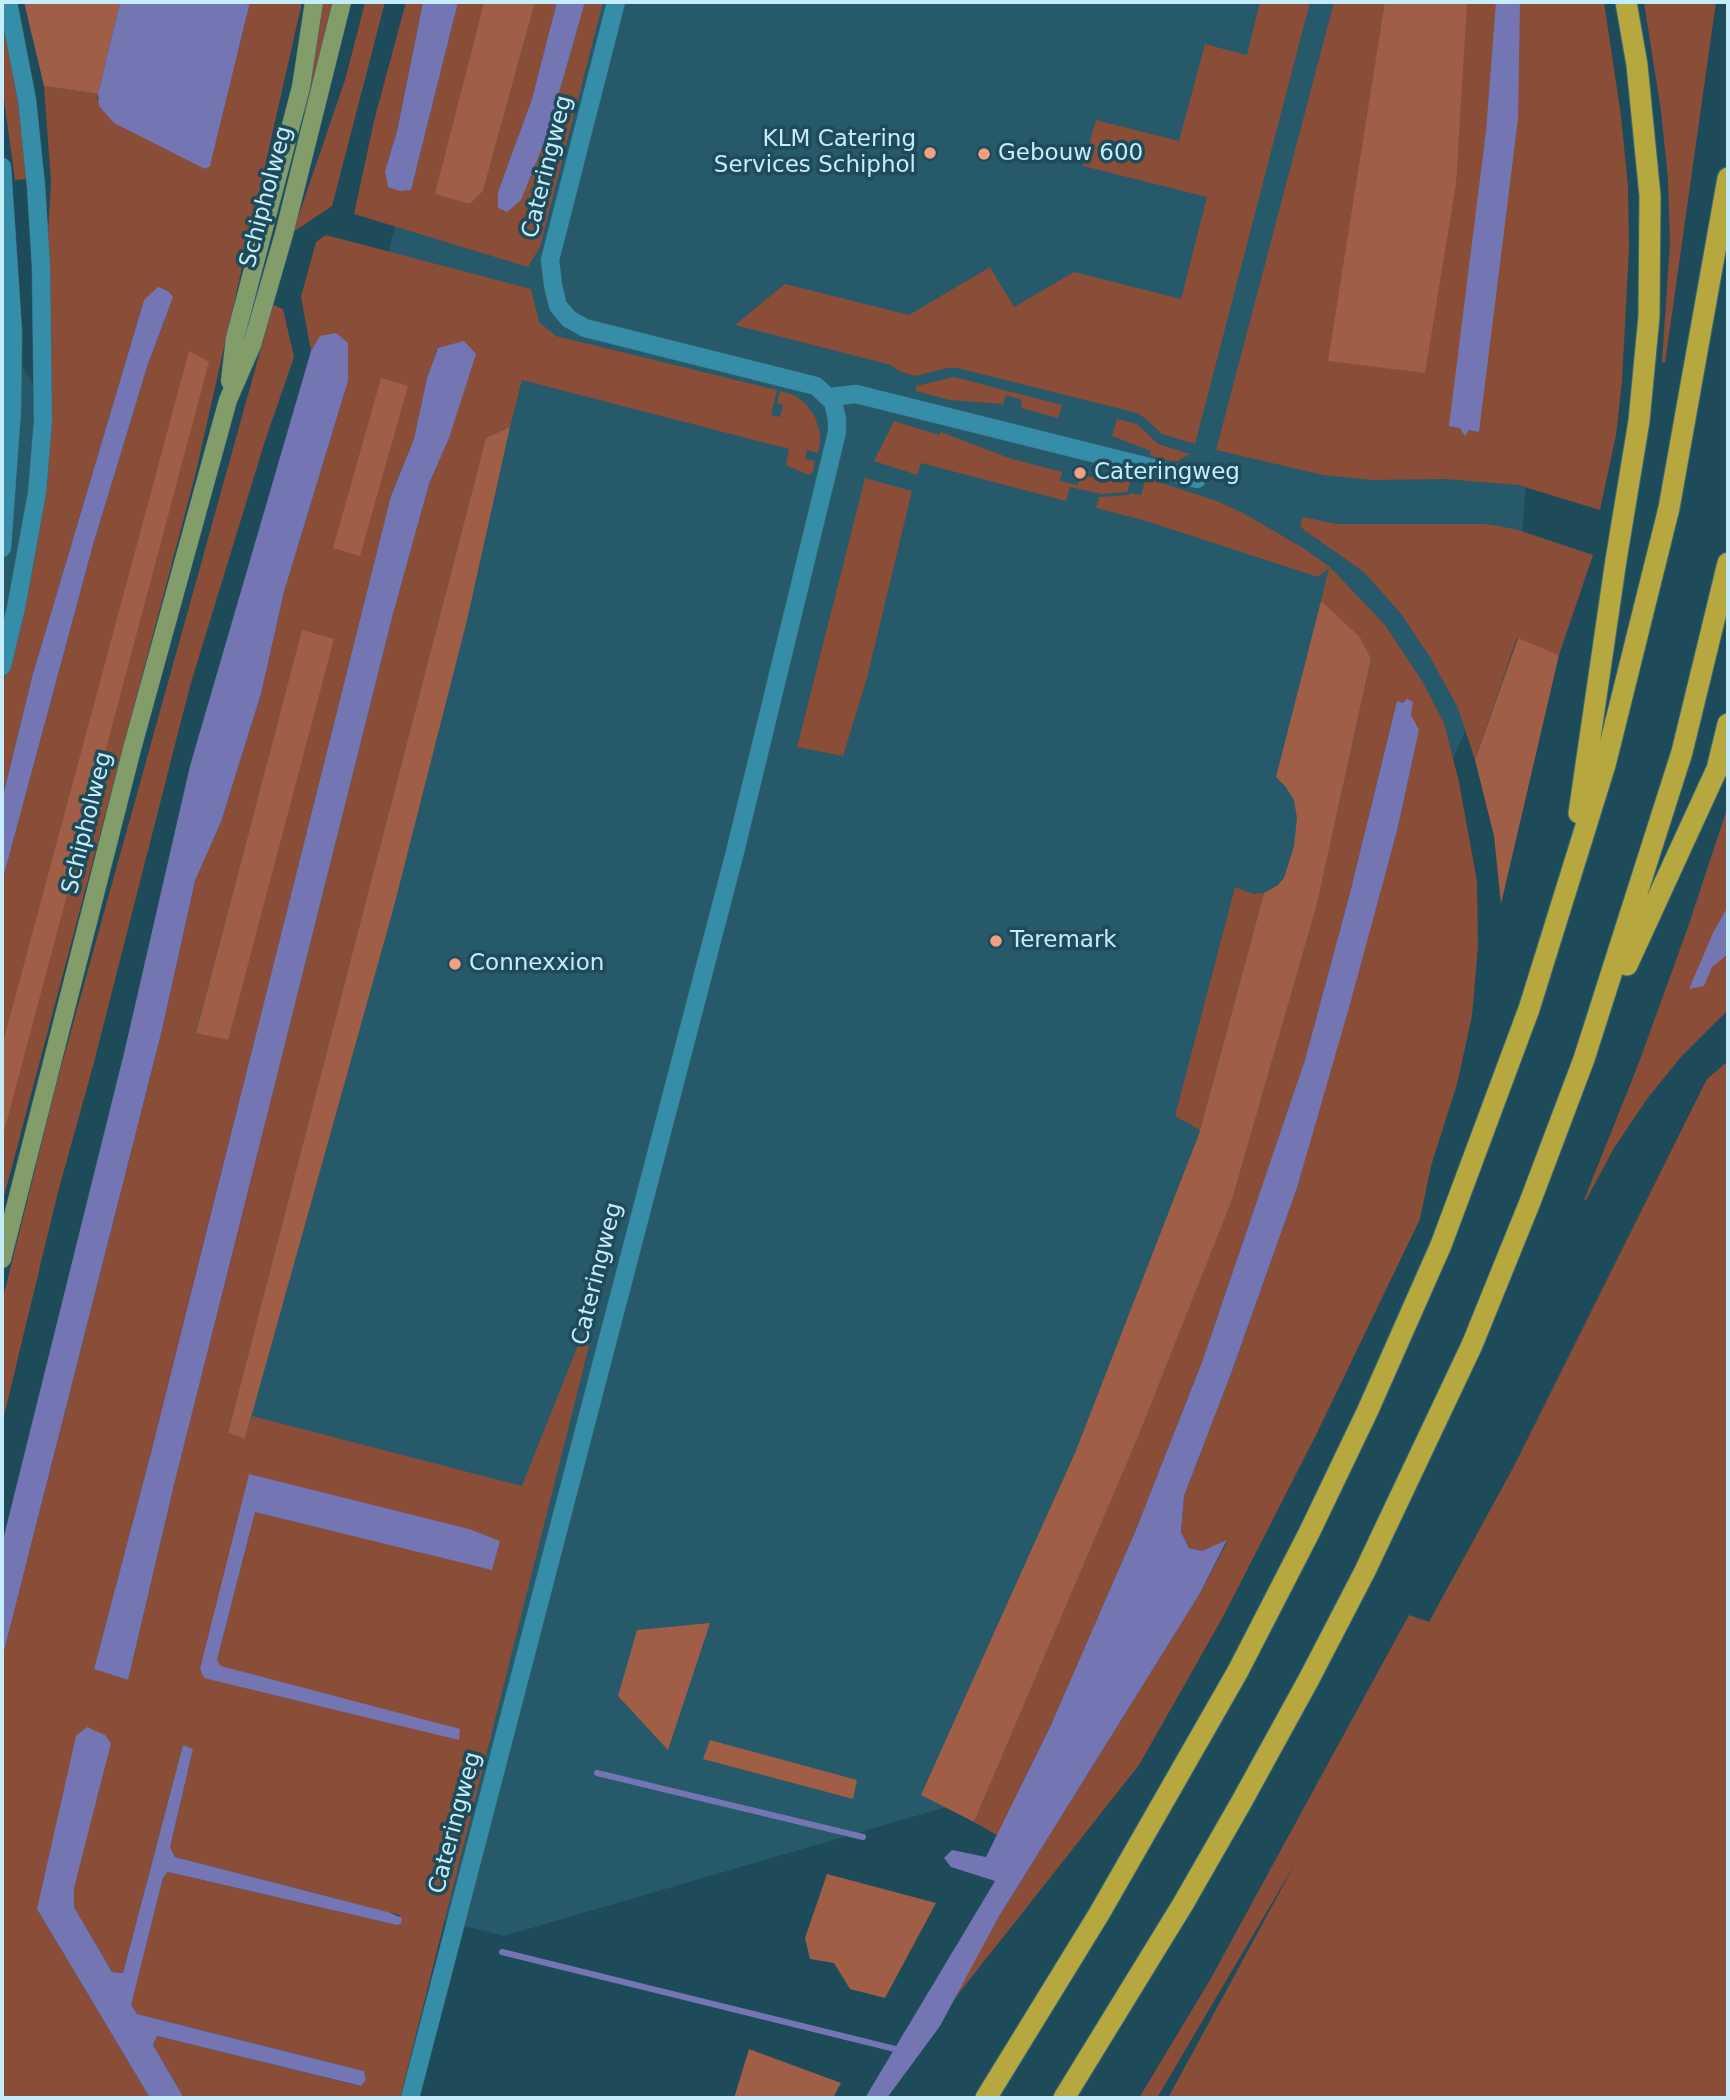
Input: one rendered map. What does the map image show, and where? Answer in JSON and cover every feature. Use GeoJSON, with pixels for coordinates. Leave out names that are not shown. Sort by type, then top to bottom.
{"type":"FeatureCollection","features":[{"type":"Feature","properties":{"kind":"highway"},"geometry":{"type":"LineString","coordinates":[[1569,881],[1639,421],[1649,316],[1650,196],[1637,65],[1626,2]]}},
{"type":"Feature","properties":{"kind":"highway"},"geometry":{"type":"LineString","coordinates":[[986,2098],[1099,1914],[1238,1671],[1362,1423],[1441,1245],[1529,1009],[1608,752],[1669,508],[1728,178]]}},
{"type":"Feature","properties":{"kind":"highway"},"geometry":{"type":"LineString","coordinates":[[1064,2098],[1147,1966],[1242,1801],[1365,1571],[1472,1345],[1584,1059],[1682,752],[1728,563]]}},
{"type":"Feature","properties":{"kind":"highway"},"geometry":{"type":"LineString","coordinates":[[1584,1059],[1717,769],[1728,724]]}},
{"type":"Feature","properties":{"kind":"main road","name":"Schipholweg"},"geometry":{"type":"LineString","coordinates":[[2,1259],[132,749],[228,400],[235,338],[301,87],[314,2]]}},
{"type":"Feature","properties":{"kind":"main road","name":"Schipholweg"},"geometry":{"type":"LineString","coordinates":[[228,400],[253,345],[284,234],[342,2]]}},
{"type":"Feature","properties":{"kind":"street"},"geometry":{"type":"LineString","coordinates":[[2,666],[16,608],[37,494],[43,422],[41,266],[36,186],[27,100],[8,2]]}},
{"type":"Feature","properties":{"kind":"street","name":"Cateringweg"},"geometry":{"type":"LineString","coordinates":[[410,2098],[741,828],[837,432],[837,419],[830,397],[809,384],[585,328],[569,319],[558,306],[550,260],[616,2]]}},
{"type":"Feature","properties":{"kind":"street"},"geometry":{"type":"LineString","coordinates":[[2,167],[13,332],[12,410],[2,548]]}},
{"type":"Feature","properties":{"kind":"street","name":"Cateringweg"},"geometry":{"type":"LineString","coordinates":[[830,397],[856,394],[1198,480]]}},
{"type":"Feature","properties":{"kind":"shaded area"},"geometry":{"type":"Polygon","coordinates":[[[24,2],[120,2],[98,94],[44,86],[24,2]]]}},
{"type":"Feature","properties":{"kind":"shaded area"},"geometry":{"type":"Polygon","coordinates":[[[250,2],[302,2],[195,476],[2,1204],[2,882],[93,545],[148,364],[173,297],[144,300],[32,677],[2,800],[2,688],[38,529],[45,280],[51,182],[44,86],[98,94],[97,99],[205,169],[210,165],[250,2]]]}},
{"type":"Feature","properties":{"kind":"shaded area"},"geometry":{"type":"Polygon","coordinates":[[[321,2],[337,2],[310,112],[301,112],[321,2]]]}},
{"type":"Feature","properties":{"kind":"shaded area"},"geometry":{"type":"Polygon","coordinates":[[[365,2],[385,2],[332,206],[293,232],[346,77],[365,2]]]}},
{"type":"Feature","properties":{"kind":"shaded area"},"geometry":{"type":"Polygon","coordinates":[[[406,2],[423,2],[397,131],[385,171],[415,174],[458,2],[484,2],[436,193],[470,204],[483,191],[535,2],[557,2],[532,99],[498,192],[521,200],[546,138],[585,2],[603,2],[540,247],[528,267],[354,214],[374,121],[406,2]]]}},
{"type":"Feature","properties":{"kind":"shaded area"},"geometry":{"type":"Polygon","coordinates":[[[456,2],[1557,2],[1517,615],[991,1794],[504,1936],[2,1811],[386,260],[456,2]]]}},
{"type":"Feature","properties":{"kind":"shaded area"},"geometry":{"type":"Polygon","coordinates":[[[484,2],[535,2],[483,191],[470,204],[435,194],[484,2]]]}},
{"type":"Feature","properties":{"kind":"shaded area"},"geometry":{"type":"Polygon","coordinates":[[[1260,2],[1310,2],[1195,444],[1162,434],[1137,413],[958,368],[915,376],[899,371],[891,365],[735,325],[785,284],[909,315],[990,267],[1014,307],[1074,272],[1181,299],[1207,197],[1083,166],[1096,120],[1179,141],[1205,44],[1247,55],[1260,2]]]}},
{"type":"Feature","properties":{"kind":"shaded area"},"geometry":{"type":"Polygon","coordinates":[[[1334,2],[1604,2],[1621,116],[1628,187],[1629,248],[1622,381],[1616,435],[1600,510],[1518,485],[1445,479],[1372,480],[1323,475],[1216,450],[1334,2]]]}},
{"type":"Feature","properties":{"kind":"shaded area"},"geometry":{"type":"Polygon","coordinates":[[[1385,2],[1467,2],[1456,184],[1425,373],[1328,361],[1385,2]]]}},
{"type":"Feature","properties":{"kind":"shaded area"},"geometry":{"type":"Polygon","coordinates":[[[1644,2],[1716,2],[1665,363],[1662,362],[1670,243],[1668,179],[1661,111],[1644,2]]]}},
{"type":"Feature","properties":{"kind":"shaded area"},"geometry":{"type":"Polygon","coordinates":[[[2,9],[10,44],[28,179],[15,180],[2,85],[2,9]]]}},
{"type":"Feature","properties":{"kind":"shaded area"},"geometry":{"type":"Polygon","coordinates":[[[326,235],[531,289],[539,322],[556,336],[777,390],[771,415],[780,417],[783,405],[777,403],[780,391],[794,395],[806,404],[815,417],[820,443],[818,453],[807,450],[805,459],[815,461],[813,472],[808,475],[786,465],[789,449],[522,380],[510,427],[486,438],[228,1433],[245,1439],[252,1416],[522,1486],[608,1270],[400,2098],[184,2098],[153,2045],[157,2036],[360,2086],[366,2080],[364,2071],[137,2014],[130,2006],[163,1878],[168,1872],[401,1924],[399,1915],[175,1857],[170,1847],[193,1749],[183,1745],[123,1973],[112,1972],[74,1907],[74,1888],[37,1909],[150,2098],[2,2098],[2,1659],[162,1030],[195,881],[221,822],[261,694],[284,592],[348,381],[321,336],[311,351],[301,297],[316,242],[326,235]],[[437,349],[427,378],[414,439],[391,496],[151,1453],[94,1669],[128,1680],[173,1489],[393,614],[429,484],[449,438],[437,349]],[[302,631],[196,1032],[227,1040],[228,1039],[302,631]],[[250,1475],[200,1669],[221,1666],[217,1660],[255,1512],[492,1569],[500,1541],[250,1475]]]}},
{"type":"Feature","properties":{"kind":"shaded area"},"geometry":{"type":"Polygon","coordinates":[[[273,305],[283,309],[294,357],[265,441],[190,686],[58,1192],[2,1424],[2,1302],[56,1085],[273,305]]]}},
{"type":"Feature","properties":{"kind":"shaded area"},"geometry":{"type":"Polygon","coordinates":[[[2,330],[79,465],[2,768],[2,330]]]}},
{"type":"Feature","properties":{"kind":"shaded area"},"geometry":{"type":"Polygon","coordinates":[[[189,351],[209,362],[2,1139],[2,1046],[189,351]]]}},
{"type":"Feature","properties":{"kind":"shaded area"},"geometry":{"type":"Polygon","coordinates":[[[954,377],[1062,405],[1058,418],[1021,408],[1022,400],[1006,395],[1003,404],[950,400],[916,391],[916,386],[954,377]]]}},
{"type":"Feature","properties":{"kind":"shaded area"},"geometry":{"type":"Polygon","coordinates":[[[381,378],[408,386],[360,556],[333,548],[381,378]]]}},
{"type":"Feature","properties":{"kind":"shaded area"},"geometry":{"type":"Polygon","coordinates":[[[1117,419],[1137,424],[1158,444],[1190,454],[1178,461],[1151,456],[1151,451],[1112,436],[1117,419]]]}},
{"type":"Feature","properties":{"kind":"shaded area"},"geometry":{"type":"Polygon","coordinates":[[[894,421],[939,435],[941,432],[1009,458],[1062,472],[1060,481],[1078,485],[1080,476],[1131,480],[1127,492],[1102,494],[1070,487],[1066,501],[921,463],[917,475],[874,461],[894,421]]]}},
{"type":"Feature","properties":{"kind":"shaded area"},"geometry":{"type":"Polygon","coordinates":[[[510,427],[467,620],[393,910],[245,1439],[228,1433],[486,438],[510,427]]]}},
{"type":"Feature","properties":{"kind":"shaded area"},"geometry":{"type":"Polygon","coordinates":[[[865,478],[912,491],[867,678],[843,756],[797,747],[865,478]]]}},
{"type":"Feature","properties":{"kind":"shaded area"},"geometry":{"type":"Polygon","coordinates":[[[1146,478],[1217,501],[1245,514],[1330,567],[1385,625],[1422,681],[1444,723],[1459,782],[1477,882],[1478,946],[1472,1016],[1457,1084],[1431,1166],[1420,1219],[1317,1433],[1223,1617],[1139,1765],[948,2007],[998,1918],[1199,1595],[1227,1542],[1202,1551],[1189,1548],[1181,1532],[1184,1496],[1297,1188],[1397,831],[1419,730],[1403,703],[1397,701],[1350,893],[1305,1060],[1202,1362],[1135,1532],[1050,1727],[997,1835],[974,1822],[1138,1437],[1232,1200],[1317,904],[1371,660],[1360,637],[1321,601],[1329,568],[1318,577],[1143,520],[1096,508],[1099,497],[1130,493],[1141,495],[1146,478]]]}},
{"type":"Feature","properties":{"kind":"shaded area"},"geometry":{"type":"Polygon","coordinates":[[[1303,517],[1337,524],[1486,524],[1515,529],[1593,555],[1559,655],[1517,638],[1475,760],[1458,708],[1430,657],[1402,615],[1364,572],[1304,530],[1300,526],[1303,517]]]}},
{"type":"Feature","properties":{"kind":"shaded area"},"geometry":{"type":"Polygon","coordinates":[[[1321,601],[1360,637],[1371,659],[1317,904],[1232,1200],[1138,1437],[974,1822],[921,1795],[1075,1453],[1199,1134],[1264,893],[1284,878],[1294,846],[1297,818],[1294,800],[1276,777],[1321,601]]]}},
{"type":"Feature","properties":{"kind":"shaded area"},"geometry":{"type":"Polygon","coordinates":[[[302,630],[334,639],[228,1040],[196,1033],[302,630]]]}},
{"type":"Feature","properties":{"kind":"shaded area"},"geometry":{"type":"Polygon","coordinates":[[[1518,638],[1559,655],[1501,904],[1494,836],[1475,760],[1518,638]]]}},
{"type":"Feature","properties":{"kind":"shaded area"},"geometry":{"type":"Polygon","coordinates":[[[1728,806],[1728,1010],[1680,1058],[1647,1099],[1584,1200],[1638,1065],[1728,806]]]}},
{"type":"Feature","properties":{"kind":"shaded area"},"geometry":{"type":"Polygon","coordinates":[[[1235,887],[1253,894],[1264,893],[1200,1130],[1175,1116],[1235,887]]]}},
{"type":"Feature","properties":{"kind":"shaded area"},"geometry":{"type":"Polygon","coordinates":[[[1728,1061],[1728,2098],[1168,2098],[1296,1862],[1157,2098],[1139,2098],[1210,1980],[1409,1615],[1429,1622],[1513,1468],[1707,1079],[1728,1061]]]}},
{"type":"Feature","properties":{"kind":"shaded area"},"geometry":{"type":"Polygon","coordinates":[[[710,1623],[668,1750],[618,1696],[637,1630],[710,1623]]]}},
{"type":"Feature","properties":{"kind":"shaded area"},"geometry":{"type":"Polygon","coordinates":[[[710,1740],[857,1780],[853,1799],[703,1759],[710,1740]]]}},
{"type":"Feature","properties":{"kind":"shaded area"},"geometry":{"type":"Polygon","coordinates":[[[827,1874],[936,1903],[885,1998],[850,1989],[834,1963],[810,1959],[805,1938],[827,1874]]]}},
{"type":"Feature","properties":{"kind":"shaded area"},"geometry":{"type":"Polygon","coordinates":[[[749,2049],[841,2083],[833,2098],[734,2098],[749,2049]]]}},
{"type":"Feature","properties":{"kind":"water"},"geometry":{"type":"Polygon","coordinates":[[[120,2],[250,2],[210,166],[205,169],[114,123],[99,106],[98,94],[120,2]]]}},
{"type":"Feature","properties":{"kind":"water"},"geometry":{"type":"Polygon","coordinates":[[[423,2],[458,2],[411,190],[400,191],[388,187],[385,171],[397,131],[423,2]]]}},
{"type":"Feature","properties":{"kind":"water"},"geometry":{"type":"Polygon","coordinates":[[[557,2],[585,2],[546,138],[521,200],[507,212],[498,208],[498,192],[532,99],[557,2]]]}},
{"type":"Feature","properties":{"kind":"water"},"geometry":{"type":"Polygon","coordinates":[[[1496,2],[1520,2],[1518,119],[1479,432],[1469,430],[1465,436],[1460,428],[1449,426],[1486,131],[1496,2]]]}},
{"type":"Feature","properties":{"kind":"water"},"geometry":{"type":"Polygon","coordinates":[[[158,287],[168,291],[173,297],[148,364],[93,545],[2,882],[2,800],[32,677],[144,300],[158,287]]]}},
{"type":"Feature","properties":{"kind":"water"},"geometry":{"type":"Polygon","coordinates":[[[336,333],[348,343],[348,381],[284,592],[261,694],[221,822],[195,881],[162,1030],[2,1659],[2,1544],[125,1049],[190,766],[311,351],[320,336],[336,333]]]}},
{"type":"Feature","properties":{"kind":"water"},"geometry":{"type":"Polygon","coordinates":[[[464,341],[476,354],[449,438],[429,484],[393,614],[173,1489],[128,1680],[94,1669],[151,1453],[391,496],[414,439],[427,378],[438,348],[464,341]]]}},
{"type":"Feature","properties":{"kind":"water"},"geometry":{"type":"Polygon","coordinates":[[[1407,699],[1413,702],[1411,715],[1419,730],[1397,831],[1350,1004],[1297,1188],[1184,1496],[1181,1532],[1189,1548],[1202,1551],[1227,1540],[1199,1595],[998,1918],[940,2026],[887,2098],[865,2098],[995,1881],[951,1867],[944,1858],[952,1850],[986,1857],[1050,1727],[1135,1532],[1202,1362],[1305,1060],[1350,893],[1397,701],[1403,703],[1407,699]]]}},
{"type":"Feature","properties":{"kind":"water"},"geometry":{"type":"Polygon","coordinates":[[[1728,906],[1728,954],[1712,967],[1704,986],[1689,989],[1713,933],[1728,906]]]}},
{"type":"Feature","properties":{"kind":"water"},"geometry":{"type":"Polygon","coordinates":[[[249,1474],[469,1529],[500,1541],[492,1570],[255,1512],[217,1660],[221,1666],[460,1729],[459,1740],[204,1678],[200,1669],[249,1474]]]}},
{"type":"Feature","properties":{"kind":"water"},"geometry":{"type":"Polygon","coordinates":[[[87,1727],[105,1735],[111,1743],[74,1888],[74,1907],[112,1972],[123,1973],[183,1745],[193,1749],[170,1847],[175,1857],[388,1912],[402,1918],[401,1924],[397,1925],[168,1872],[163,1878],[131,2005],[137,2014],[364,2071],[366,2080],[361,2086],[157,2036],[153,2045],[184,2098],[150,2098],[37,1909],[76,1736],[87,1727]]]}},
{"type":"Feature","properties":{"kind":"waterway"},"geometry":{"type":"LineString","coordinates":[[597,1773],[863,1837]]}},
{"type":"Feature","properties":{"kind":"waterway"},"geometry":{"type":"LineString","coordinates":[[502,1952],[895,2049]]}},
{"type":"Feature","properties":{"kind":"place","name":"KLM Catering Services Schiphol"},"geometry":{"type":"Point","coordinates":[930,153]}},
{"type":"Feature","properties":{"kind":"place","name":"Gebouw 600"},"geometry":{"type":"Point","coordinates":[984,154]}},
{"type":"Feature","properties":{"kind":"place","name":"Cateringweg"},"geometry":{"type":"Point","coordinates":[1080,473]}},
{"type":"Feature","properties":{"kind":"place","name":"Teremark"},"geometry":{"type":"Point","coordinates":[996,941]}},
{"type":"Feature","properties":{"kind":"place","name":"Connexxion"},"geometry":{"type":"Point","coordinates":[455,964]}}]}
